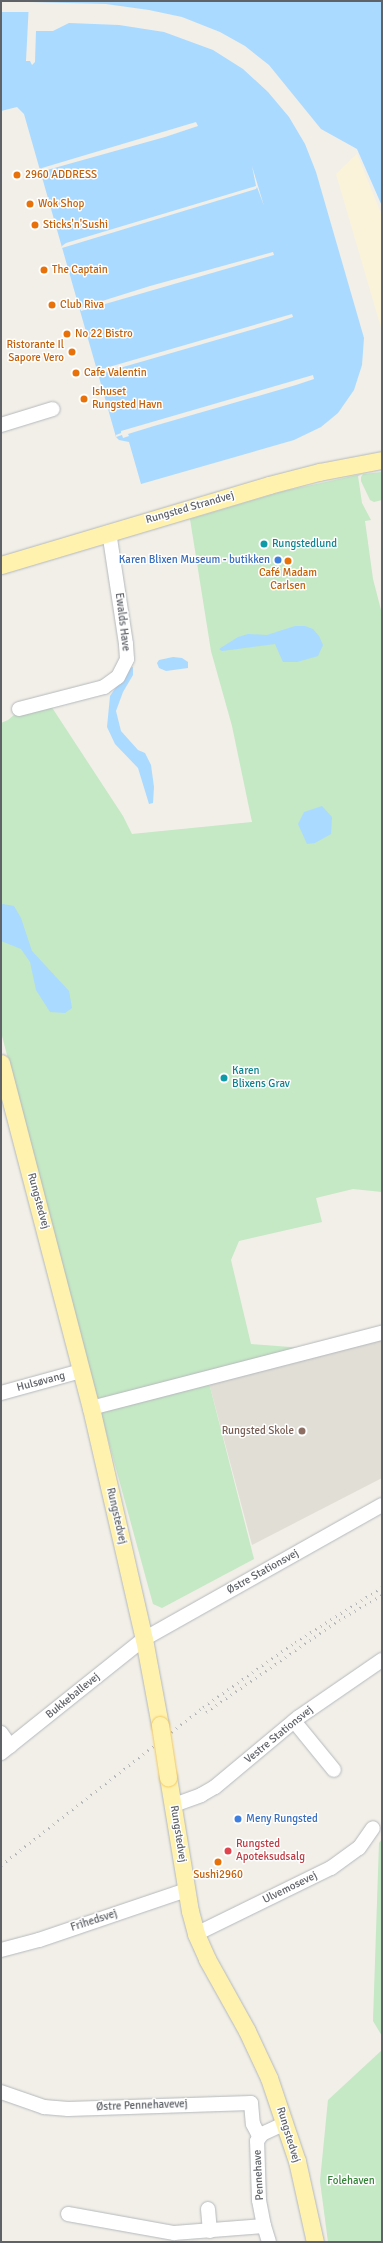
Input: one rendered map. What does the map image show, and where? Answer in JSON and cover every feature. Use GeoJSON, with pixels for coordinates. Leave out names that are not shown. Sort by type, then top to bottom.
{"type":"FeatureCollection","features":[{"type":"Feature","properties":{"kind":"main road","name":"Rungsted Strandvej"},"geometry":{"type":"LineString","coordinates":[[1,565],[274,484],[319,472],[382,460]]}},
{"type":"Feature","properties":{"kind":"main road","name":"Rungstedvej"},"geometry":{"type":"LineString","coordinates":[[1,1063],[82,1371],[144,1640],[196,1934],[207,1959],[250,2037],[269,2078],[286,2124],[308,2205],[315,2242]]}},
{"type":"Feature","properties":{"kind":"street"},"geometry":{"type":"LineString","coordinates":[[1,425],[53,409]]}},
{"type":"Feature","properties":{"kind":"street","name":"Ewalds Have"},"geometry":{"type":"LineString","coordinates":[[19,709],[104,687],[118,677],[127,659],[109,532]]}},
{"type":"Feature","properties":{"kind":"street"},"geometry":{"type":"LineString","coordinates":[[91,1408],[382,1333]]}},
{"type":"Feature","properties":{"kind":"street","name":"Hulsøvang"},"geometry":{"type":"LineString","coordinates":[[1,1393],[82,1371]]}},
{"type":"Feature","properties":{"kind":"street","name":"Østre Stationsvej"},"geometry":{"type":"LineString","coordinates":[[144,1640],[382,1505]]}},
{"type":"Feature","properties":{"kind":"street","name":"Bukkeballevej"},"geometry":{"type":"LineString","coordinates":[[6,1750],[144,1640]]}},
{"type":"Feature","properties":{"kind":"street","name":"Vestre Stationsvej"},"geometry":{"type":"LineString","coordinates":[[174,1805],[201,1795],[215,1787],[294,1721],[382,1660]]}},
{"type":"Feature","properties":{"kind":"street"},"geometry":{"type":"LineString","coordinates":[[294,1721],[334,1770]]}},
{"type":"Feature","properties":{"kind":"street"},"geometry":{"type":"LineString","coordinates":[[1,1733],[6,1750]]}},
{"type":"Feature","properties":{"kind":"street","name":"Ulvemosevej"},"geometry":{"type":"LineString","coordinates":[[196,1934],[331,1868],[359,1848],[373,1828]]}},
{"type":"Feature","properties":{"kind":"street","name":"Frihedsvej"},"geometry":{"type":"LineString","coordinates":[[1,1950],[39,1940],[187,1890]]}},
{"type":"Feature","properties":{"kind":"street","name":"Østre Pennehavevej"},"geometry":{"type":"LineString","coordinates":[[1,2092],[44,2106],[68,2109],[251,2103],[253,2124],[259,2136]]}},
{"type":"Feature","properties":{"kind":"street","name":"Pennehave"},"geometry":{"type":"LineString","coordinates":[[269,2242],[259,2200],[257,2140],[259,2136],[286,2124]]}},
{"type":"Feature","properties":{"kind":"street"},"geometry":{"type":"LineString","coordinates":[[208,2209],[210,2231]]}},
{"type":"Feature","properties":{"kind":"street"},"geometry":{"type":"LineString","coordinates":[[68,2214],[174,2233],[264,2226]]}},
{"type":"Feature","properties":{"kind":"shaded area","name":"Rungsted Skole"},"geometry":{"type":"Polygon","coordinates":[[[382,1335],[382,1478],[252,1545],[209,1383],[382,1335]]]}},
{"type":"Feature","properties":{"kind":"green space"},"geometry":{"type":"Polygon","coordinates":[[[382,472],[382,500],[374,502],[370,500],[361,481],[361,477],[363,474],[382,472]]]}},
{"type":"Feature","properties":{"kind":"green space","name":"Rungstedlund"},"geometry":{"type":"Polygon","coordinates":[[[362,474],[358,476],[362,503],[371,520],[365,521],[373,579],[382,614],[382,1192],[353,1189],[316,1198],[322,1222],[239,1241],[231,1260],[251,1344],[303,1348],[97,1399],[1,1032],[1,723],[14,715],[51,706],[123,816],[132,834],[252,822],[232,726],[211,651],[190,519],[284,491],[362,474]]]}},
{"type":"Feature","properties":{"kind":"green space"},"geometry":{"type":"Polygon","coordinates":[[[209,1383],[254,1559],[162,1608],[153,1604],[100,1410],[209,1383]]]}},
{"type":"Feature","properties":{"kind":"green space"},"geometry":{"type":"Polygon","coordinates":[[[382,1839],[382,2036],[373,2021],[379,1843],[382,1839]]]}},
{"type":"Feature","properties":{"kind":"green space","name":"Folehaven"},"geometry":{"type":"Polygon","coordinates":[[[382,2050],[382,2242],[328,2242],[320,2181],[328,2100],[382,2050]]]}},
{"type":"Feature","properties":{"kind":"sand"},"geometry":{"type":"Polygon","coordinates":[[[357,154],[382,216],[382,331],[336,174],[357,154]]]}},
{"type":"Feature","properties":{"kind":"water"},"geometry":{"type":"Polygon","coordinates":[[[1,1],[382,1],[382,206],[357,149],[321,129],[269,65],[245,46],[220,32],[182,17],[149,10],[106,4],[29,2],[26,61],[30,61],[32,65],[35,62],[36,31],[53,31],[69,23],[119,25],[164,32],[213,50],[243,69],[268,92],[289,117],[305,144],[316,172],[364,338],[362,365],[354,390],[338,413],[321,427],[294,440],[141,484],[129,442],[119,440],[116,437],[24,114],[17,107],[1,111],[1,1]]]}},
{"type":"Feature","properties":{"kind":"water"},"geometry":{"type":"Polygon","coordinates":[[[295,626],[305,626],[313,629],[319,636],[323,645],[318,656],[297,662],[283,662],[275,644],[222,651],[219,649],[238,637],[248,634],[267,635],[295,626]]]}},
{"type":"Feature","properties":{"kind":"water"},"geometry":{"type":"Polygon","coordinates":[[[173,657],[182,658],[188,662],[188,668],[166,671],[159,668],[157,663],[159,660],[173,657]]]}},
{"type":"Feature","properties":{"kind":"water"},"geometry":{"type":"Polygon","coordinates":[[[133,667],[133,675],[123,692],[116,711],[121,731],[138,750],[145,753],[151,765],[154,787],[153,803],[149,804],[138,768],[115,744],[107,727],[110,696],[129,668],[133,667]]]}},
{"type":"Feature","properties":{"kind":"water"},"geometry":{"type":"Polygon","coordinates":[[[322,806],[332,817],[331,834],[315,843],[307,844],[298,824],[304,812],[322,806]]]}},
{"type":"Feature","properties":{"kind":"water"},"geometry":{"type":"Polygon","coordinates":[[[1,905],[14,906],[21,918],[32,951],[69,991],[72,1008],[65,1013],[50,1012],[36,990],[30,962],[21,949],[1,941],[1,905]]]}},
{"type":"Feature","properties":{"kind":"pier"},"geometry":{"type":"Polygon","coordinates":[[[1,2],[29,2],[29,12],[1,12],[1,2]]]}},
{"type":"Feature","properties":{"kind":"pier"},"geometry":{"type":"Polygon","coordinates":[[[196,122],[198,126],[165,137],[40,172],[42,168],[196,122]]]}},
{"type":"Feature","properties":{"kind":"pier"},"geometry":{"type":"Polygon","coordinates":[[[252,166],[264,206],[257,187],[256,189],[62,248],[62,246],[66,243],[256,186],[252,166]]]}},
{"type":"Feature","properties":{"kind":"pier"},"geometry":{"type":"Polygon","coordinates":[[[273,252],[274,255],[81,311],[80,308],[150,286],[273,252]]]}},
{"type":"Feature","properties":{"kind":"pier"},"geometry":{"type":"Polygon","coordinates":[[[292,314],[293,317],[278,322],[99,374],[98,371],[102,369],[292,314]]]}},
{"type":"Feature","properties":{"kind":"pier"},"geometry":{"type":"Polygon","coordinates":[[[313,375],[314,379],[296,385],[154,426],[128,434],[129,436],[123,438],[122,435],[116,437],[116,435],[121,433],[121,431],[313,375]]]}},
{"type":"Feature","properties":{"kind":"railway"},"geometry":{"type":"LineString","coordinates":[[1,1865],[203,1707],[295,1642],[382,1587]]}},
{"type":"Feature","properties":{"kind":"railway"},"geometry":{"type":"LineString","coordinates":[[206,1712],[339,1620],[382,1595]]}},
{"type":"Feature","properties":{"kind":"place","name":"2960 ADDRESS"},"geometry":{"type":"Point","coordinates":[17,175]}},
{"type":"Feature","properties":{"kind":"place","name":"Wok Shop"},"geometry":{"type":"Point","coordinates":[30,204]}},
{"type":"Feature","properties":{"kind":"place","name":"Sticks'n'Sushi"},"geometry":{"type":"Point","coordinates":[35,225]}},
{"type":"Feature","properties":{"kind":"place","name":"The Captain"},"geometry":{"type":"Point","coordinates":[44,270]}},
{"type":"Feature","properties":{"kind":"place","name":"Club Riva"},"geometry":{"type":"Point","coordinates":[52,305]}},
{"type":"Feature","properties":{"kind":"place","name":"No 22 Bistro"},"geometry":{"type":"Point","coordinates":[67,334]}},
{"type":"Feature","properties":{"kind":"place","name":"Ristorante Il Sapore Vero"},"geometry":{"type":"Point","coordinates":[72,352]}},
{"type":"Feature","properties":{"kind":"place","name":"Cafe Valentin"},"geometry":{"type":"Point","coordinates":[76,373]}},
{"type":"Feature","properties":{"kind":"place","name":"Ishuset Rungsted Havn"},"geometry":{"type":"Point","coordinates":[84,399]}},
{"type":"Feature","properties":{"kind":"place","name":"Rungstedlund"},"geometry":{"type":"Point","coordinates":[264,544]}},
{"type":"Feature","properties":{"kind":"place","name":"Karen Blixen Museum - butikken"},"geometry":{"type":"Point","coordinates":[278,560]}},
{"type":"Feature","properties":{"kind":"place","name":"Café Madam Carlsen"},"geometry":{"type":"Point","coordinates":[288,561]}},
{"type":"Feature","properties":{"kind":"place","name":"Karen Blixens Grav"},"geometry":{"type":"Point","coordinates":[224,1078]}},
{"type":"Feature","properties":{"kind":"place","name":"Rungsted Skole"},"geometry":{"type":"Point","coordinates":[302,1431]}},
{"type":"Feature","properties":{"kind":"place","name":"Meny Rungsted"},"geometry":{"type":"Point","coordinates":[238,1819]}},
{"type":"Feature","properties":{"kind":"place","name":"Rungsted Apoteksudsalg"},"geometry":{"type":"Point","coordinates":[228,1851]}},
{"type":"Feature","properties":{"kind":"place","name":"Sushi2960"},"geometry":{"type":"Point","coordinates":[218,1862]}}]}
